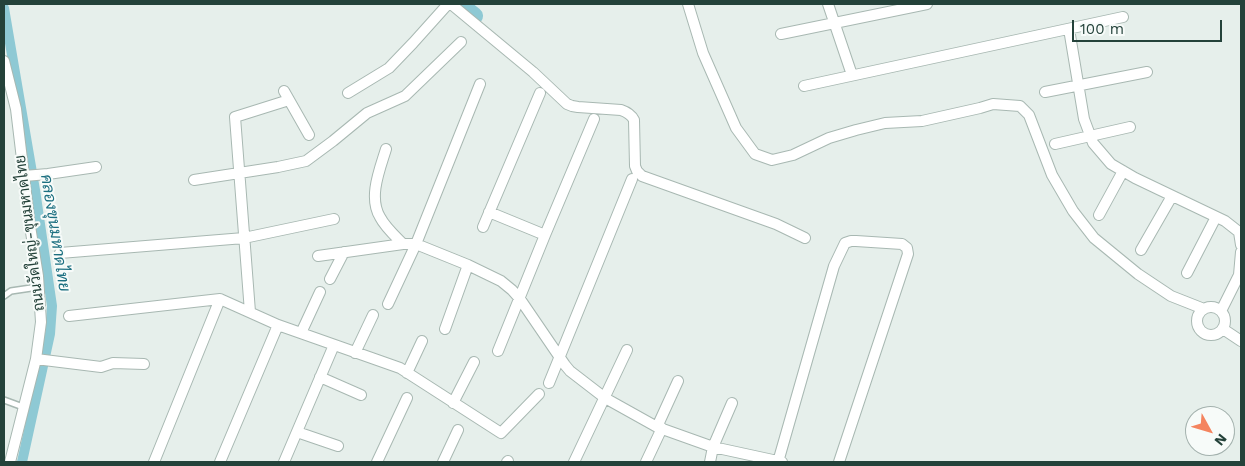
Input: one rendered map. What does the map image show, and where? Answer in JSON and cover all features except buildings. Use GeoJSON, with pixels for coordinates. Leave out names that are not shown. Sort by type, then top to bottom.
{"type":"FeatureCollection","features":[{"type":"Feature","properties":{"kind":"street"},"geometry":{"type":"LineString","coordinates":[[348,93],[389,68],[449,4],[533,72],[567,104],[578,107],[621,110],[632,116],[634,120],[635,166],[642,176],[776,224],[805,238]]}},
{"type":"Feature","properties":{"kind":"street"},"geometry":{"type":"LineString","coordinates":[[688,4],[703,53],[736,128],[755,154],[772,160],[793,155],[829,138],[885,123],[922,121],[993,104],[1020,106],[1029,115],[1052,175],[1073,211],[1094,238],[1138,274],[1171,296],[1204,309]]}},
{"type":"Feature","properties":{"kind":"street"},"geometry":{"type":"LineString","coordinates":[[828,4],[852,76]]}},
{"type":"Feature","properties":{"kind":"street"},"geometry":{"type":"LineString","coordinates":[[781,34],[927,4]]}},
{"type":"Feature","properties":{"kind":"street"},"geometry":{"type":"LineString","coordinates":[[804,86],[1123,18]]}},
{"type":"Feature","properties":{"kind":"street"},"geometry":{"type":"LineString","coordinates":[[1070,29],[1084,119],[1093,143],[1111,164],[1135,178],[1225,221],[1239,232],[1241,245]]}},
{"type":"Feature","properties":{"kind":"street"},"geometry":{"type":"LineString","coordinates":[[194,180],[306,161],[367,113],[405,96],[462,42]]}},
{"type":"Feature","properties":{"kind":"street","name":"ถนนวัดใหญ่-ขุนมหาดไทย"},"geometry":{"type":"LineString","coordinates":[[4,61],[16,109],[26,176],[39,286],[41,322],[39,359],[24,407],[8,448],[10,462]]}},
{"type":"Feature","properties":{"kind":"street"},"geometry":{"type":"LineString","coordinates":[[1045,92],[1147,72]]}},
{"type":"Feature","properties":{"kind":"street"},"geometry":{"type":"LineString","coordinates":[[388,304],[416,244],[480,84]]}},
{"type":"Feature","properties":{"kind":"street"},"geometry":{"type":"LineString","coordinates":[[484,227],[540,93]]}},
{"type":"Feature","properties":{"kind":"street"},"geometry":{"type":"LineString","coordinates":[[250,312],[235,117],[286,95],[309,135]]}},
{"type":"Feature","properties":{"kind":"street"},"geometry":{"type":"LineString","coordinates":[[498,351],[594,119]]}},
{"type":"Feature","properties":{"kind":"street"},"geometry":{"type":"LineString","coordinates":[[1055,144],[1130,127]]}},
{"type":"Feature","properties":{"kind":"street"},"geometry":{"type":"LineString","coordinates":[[386,149],[375,184],[376,207],[381,220],[403,244]]}},
{"type":"Feature","properties":{"kind":"street"},"geometry":{"type":"LineString","coordinates":[[26,176],[96,167]]}},
{"type":"Feature","properties":{"kind":"street"},"geometry":{"type":"LineString","coordinates":[[1099,215],[1123,171]]}},
{"type":"Feature","properties":{"kind":"street"},"geometry":{"type":"LineString","coordinates":[[548,383],[632,179]]}},
{"type":"Feature","properties":{"kind":"street"},"geometry":{"type":"LineString","coordinates":[[1141,250],[1172,196]]}},
{"type":"Feature","properties":{"kind":"street"},"geometry":{"type":"LineString","coordinates":[[489,212],[545,235]]}},
{"type":"Feature","properties":{"kind":"street"},"geometry":{"type":"LineString","coordinates":[[1187,273],[1216,217]]}},
{"type":"Feature","properties":{"kind":"street"},"geometry":{"type":"LineString","coordinates":[[60,253],[244,238],[334,219]]}},
{"type":"Feature","properties":{"kind":"street"},"geometry":{"type":"LineString","coordinates":[[318,256],[403,244],[416,244],[468,265],[501,281],[512,290],[570,371],[605,398],[660,428],[714,447],[779,462],[834,266],[845,243],[856,241],[902,244],[907,248],[908,254],[839,462]]}},
{"type":"Feature","properties":{"kind":"street"},"geometry":{"type":"LineString","coordinates":[[330,279],[344,252]]}},
{"type":"Feature","properties":{"kind":"street"},"geometry":{"type":"LineString","coordinates":[[1221,311],[1238,275],[1241,252]]}},
{"type":"Feature","properties":{"kind":"street"},"geometry":{"type":"LineString","coordinates":[[445,329],[468,265]]}},
{"type":"Feature","properties":{"kind":"street"},"geometry":{"type":"LineString","coordinates":[[301,333],[320,292]]}},
{"type":"Feature","properties":{"kind":"street"},"geometry":{"type":"LineString","coordinates":[[154,462],[220,299]]}},
{"type":"Feature","properties":{"kind":"street"},"geometry":{"type":"LineString","coordinates":[[69,316],[220,299],[278,325],[400,368],[501,433],[538,394]]}},
{"type":"Feature","properties":{"kind":"street"},"geometry":{"type":"LineString","coordinates":[[1213,307],[1221,311],[1226,319],[1220,332],[1212,335],[1200,329],[1198,316],[1204,309],[1213,307]]}},
{"type":"Feature","properties":{"kind":"street"},"geometry":{"type":"LineString","coordinates":[[355,353],[373,315]]}},
{"type":"Feature","properties":{"kind":"street"},"geometry":{"type":"LineString","coordinates":[[220,462],[278,325]]}},
{"type":"Feature","properties":{"kind":"street"},"geometry":{"type":"LineString","coordinates":[[1223,329],[1241,341]]}},
{"type":"Feature","properties":{"kind":"street"},"geometry":{"type":"LineString","coordinates":[[407,373],[422,341]]}},
{"type":"Feature","properties":{"kind":"street"},"geometry":{"type":"LineString","coordinates":[[284,462],[334,345]]}},
{"type":"Feature","properties":{"kind":"street"},"geometry":{"type":"LineString","coordinates":[[574,462],[627,350]]}},
{"type":"Feature","properties":{"kind":"street"},"geometry":{"type":"LineString","coordinates":[[39,359],[101,367],[113,363],[144,364]]}},
{"type":"Feature","properties":{"kind":"street"},"geometry":{"type":"LineString","coordinates":[[454,403],[474,362]]}},
{"type":"Feature","properties":{"kind":"street"},"geometry":{"type":"LineString","coordinates":[[320,377],[361,395]]}},
{"type":"Feature","properties":{"kind":"street"},"geometry":{"type":"LineString","coordinates":[[646,462],[678,382]]}},
{"type":"Feature","properties":{"kind":"street"},"geometry":{"type":"LineString","coordinates":[[377,462],[407,398]]}},
{"type":"Feature","properties":{"kind":"street"},"geometry":{"type":"LineString","coordinates":[[710,462],[732,403]]}},
{"type":"Feature","properties":{"kind":"street"},"geometry":{"type":"LineString","coordinates":[[443,462],[458,430]]}},
{"type":"Feature","properties":{"kind":"street"},"geometry":{"type":"LineString","coordinates":[[297,432],[338,446]]}},
{"type":"Feature","properties":{"kind":"lane"},"geometry":{"type":"LineString","coordinates":[[4,296],[11,291],[39,286]]}},
{"type":"Feature","properties":{"kind":"lane"},"geometry":{"type":"LineString","coordinates":[[4,400],[24,407]]}},
{"type":"Feature","properties":{"kind":"waterway"},"geometry":{"type":"LineString","coordinates":[[459,4],[474,16]]}},
{"type":"Feature","properties":{"kind":"waterway","name":"คลองขุนมหาดไทย"},"geometry":{"type":"LineString","coordinates":[[4,8],[35,190],[52,306],[50,334],[22,462]]}}]}
